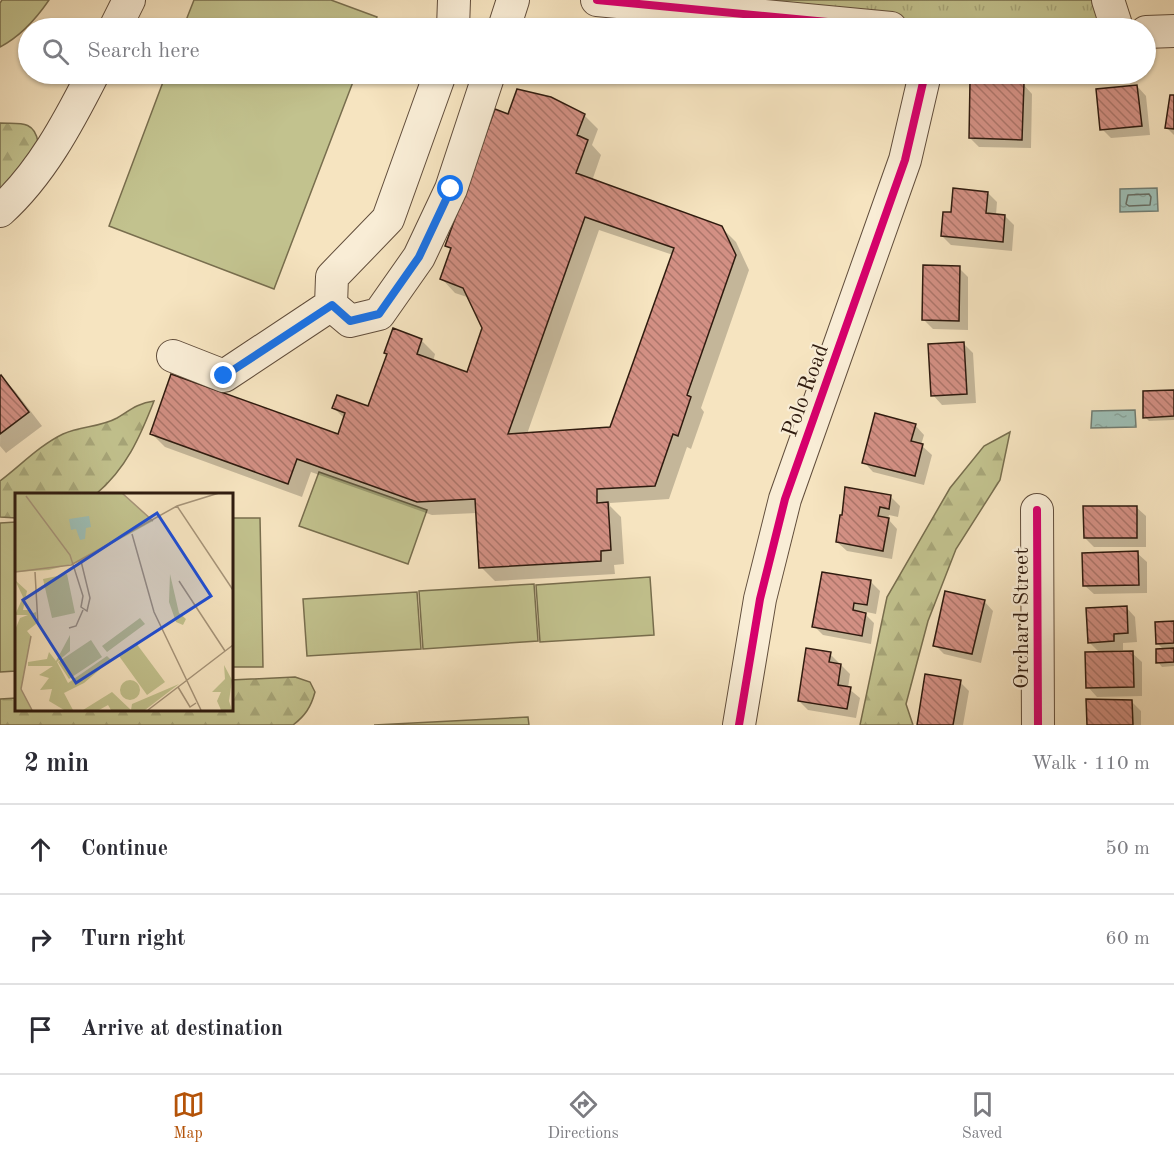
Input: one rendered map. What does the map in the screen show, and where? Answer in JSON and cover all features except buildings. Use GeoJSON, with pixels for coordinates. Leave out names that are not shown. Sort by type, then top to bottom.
{"type":"FeatureCollection","features":[{"type":"Feature","properties":{"kind":"street"},"geometry":{"type":"LineString","coordinates":[[120,18],[129,0]]}},
{"type":"Feature","properties":{"kind":"street"},"geometry":{"type":"LineString","coordinates":[[453,18],[454,0]]}},
{"type":"Feature","properties":{"kind":"street"},"geometry":{"type":"LineString","coordinates":[[507,18],[513,0]]}},
{"type":"Feature","properties":{"kind":"street"},"geometry":{"type":"LineString","coordinates":[[597,0],[786,18]]}},
{"type":"Feature","properties":{"kind":"street"},"geometry":{"type":"LineString","coordinates":[[1108,0],[1114,18]]}},
{"type":"Feature","properties":{"kind":"street"},"geometry":{"type":"LineString","coordinates":[[1156,32],[1174,31]]}},
{"type":"Feature","properties":{"kind":"street"},"geometry":{"type":"LineString","coordinates":[[0,211],[16,196],[51,149],[87,84]]}},
{"type":"Feature","properties":{"kind":"street"},"geometry":{"type":"LineString","coordinates":[[436,84],[388,219],[332,277],[332,305],[350,321],[379,314],[419,257],[451,189],[486,84]]}},
{"type":"Feature","properties":{"kind":"street","name":"Polo Road"},"geometry":{"type":"LineString","coordinates":[[739,725],[760,599],[784,499],[905,160],[923,84]]}},
{"type":"Feature","properties":{"kind":"street"},"geometry":{"type":"LineString","coordinates":[[173,356],[224,376],[332,305]]}},
{"type":"Feature","properties":{"kind":"street","name":"Orchard Street"},"geometry":{"type":"LineString","coordinates":[[1037,510],[1038,725]]}},
{"type":"Feature","properties":{"kind":"green space"},"geometry":{"type":"Polygon","coordinates":[[[2,0],[49,0],[35,18],[18,18],[18,35],[0,47],[0,3],[2,0]]]}},
{"type":"Feature","properties":{"kind":"green space"},"geometry":{"type":"Polygon","coordinates":[[[194,0],[331,0],[377,17],[377,18],[187,18],[194,0]]]}},
{"type":"Feature","properties":{"kind":"green space"},"geometry":{"type":"Polygon","coordinates":[[[597,0],[1108,0],[1114,18],[786,18],[597,0]]]}},
{"type":"Feature","properties":{"kind":"green space"},"geometry":{"type":"Polygon","coordinates":[[[162,84],[352,84],[274,289],[109,226],[162,84]]]}},
{"type":"Feature","properties":{"kind":"green space"},"geometry":{"type":"Polygon","coordinates":[[[0,123],[19,123],[29,126],[33,129],[38,142],[0,196],[0,123]]]}},
{"type":"Feature","properties":{"kind":"green space"},"geometry":{"type":"Polygon","coordinates":[[[154,401],[131,452],[116,474],[97,493],[15,493],[15,518],[0,517],[0,481],[38,449],[63,434],[111,421],[154,401]]]}},
{"type":"Feature","properties":{"kind":"green space"},"geometry":{"type":"Polygon","coordinates":[[[1010,432],[1000,480],[956,549],[928,621],[906,704],[913,725],[860,725],[887,597],[950,488],[984,446],[1010,432]]]}},
{"type":"Feature","properties":{"kind":"green space"},"geometry":{"type":"Polygon","coordinates":[[[319,472],[427,510],[408,564],[299,526],[319,472]]]}},
{"type":"Feature","properties":{"kind":"green space"},"geometry":{"type":"Polygon","coordinates":[[[232,518],[260,518],[263,667],[232,667],[232,518]]]}},
{"type":"Feature","properties":{"kind":"green space"},"geometry":{"type":"Polygon","coordinates":[[[15,522],[15,671],[0,672],[0,523],[15,522]]]}},
{"type":"Feature","properties":{"kind":"green space"},"geometry":{"type":"Polygon","coordinates":[[[650,577],[654,635],[540,642],[536,585],[650,577]]]}},
{"type":"Feature","properties":{"kind":"green space"},"geometry":{"type":"Polygon","coordinates":[[[534,584],[538,641],[423,649],[419,591],[534,584]]]}},
{"type":"Feature","properties":{"kind":"green space"},"geometry":{"type":"Polygon","coordinates":[[[417,592],[421,649],[307,656],[303,599],[417,592]]]}},
{"type":"Feature","properties":{"kind":"green space"},"geometry":{"type":"Polygon","coordinates":[[[295,677],[310,682],[315,692],[307,711],[293,725],[0,725],[0,699],[15,698],[15,710],[232,710],[232,680],[295,677]]]}},
{"type":"Feature","properties":{"kind":"green space"},"geometry":{"type":"Polygon","coordinates":[[[528,717],[529,725],[374,725],[528,717]]]}},
{"type":"Feature","properties":{"kind":"water"},"geometry":{"type":"Polygon","coordinates":[[[1157,188],[1158,211],[1120,212],[1120,189],[1157,188]]]}},
{"type":"Feature","properties":{"kind":"water"},"geometry":{"type":"Polygon","coordinates":[[[1135,410],[1136,427],[1091,428],[1092,411],[1135,410]]]}},
{"type":"Feature","properties":{"kind":"cycle path"},"geometry":{"type":"LineString","coordinates":[[597,0],[786,18]]}},
{"type":"Feature","properties":{"kind":"cycle path"},"geometry":{"type":"LineString","coordinates":[[739,725],[760,599],[785,499],[905,160],[923,84]]}},
{"type":"Feature","properties":{"kind":"cycle path"},"geometry":{"type":"LineString","coordinates":[[1037,510],[1038,725]]}},
{"type":"Feature","properties":{"kind":"route"},"geometry":{"type":"LineString","coordinates":[[224,376],[332,305],[350,321],[379,314],[419,257],[451,189]]}}]}
